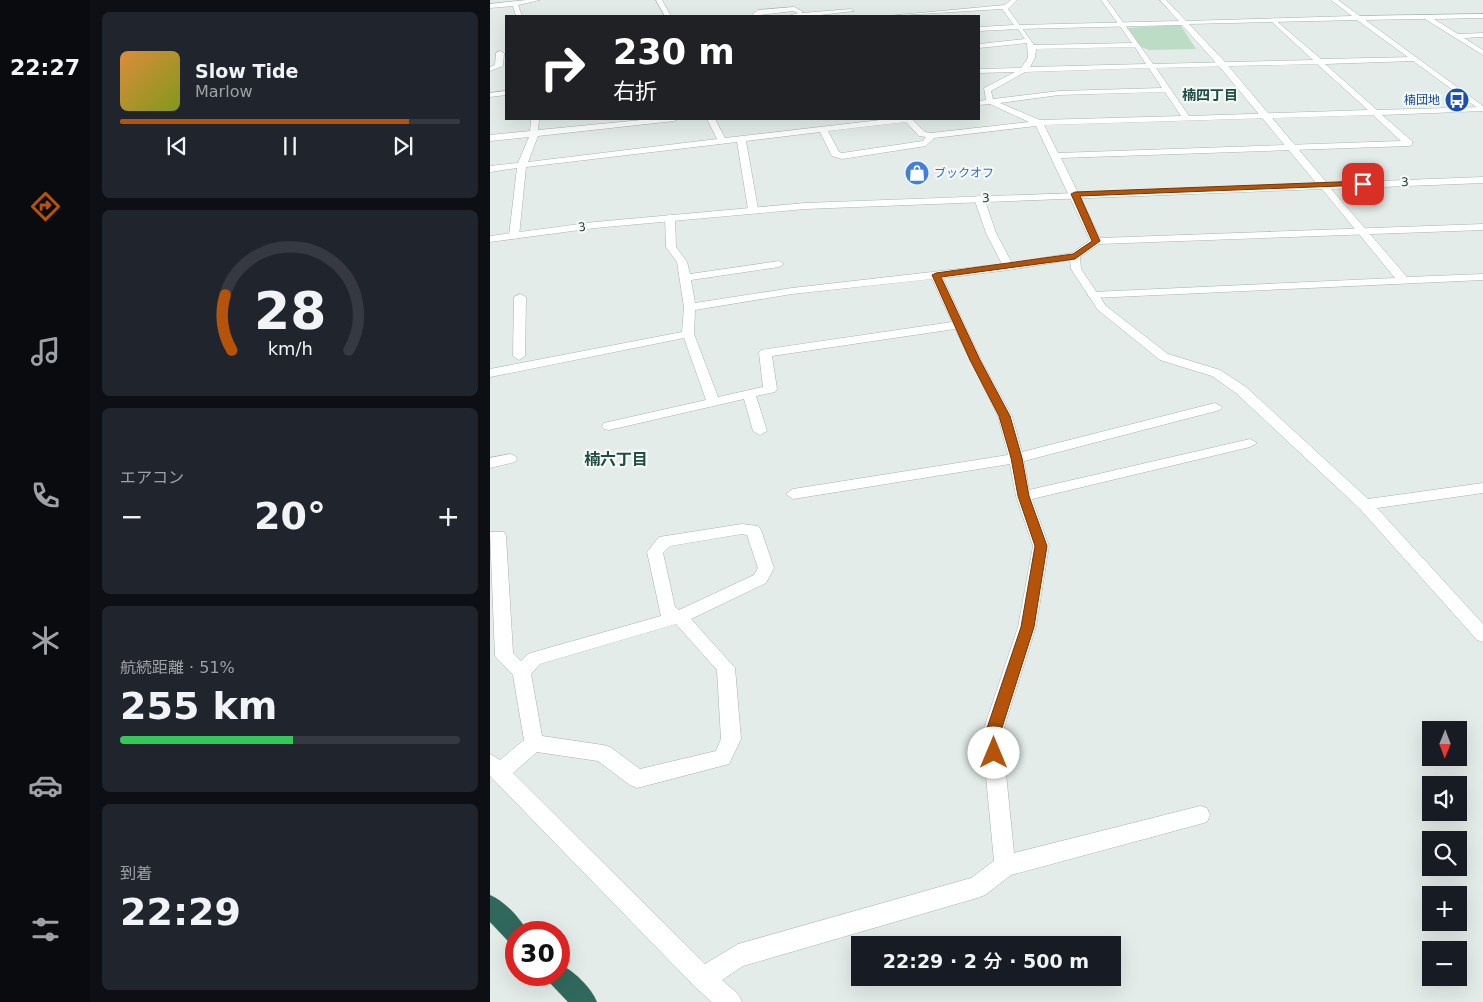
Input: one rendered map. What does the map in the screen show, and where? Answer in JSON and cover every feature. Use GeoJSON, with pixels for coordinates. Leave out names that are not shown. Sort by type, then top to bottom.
{"type":"FeatureCollection","features":[{"type":"Feature","properties":{"kind":"highway"},"geometry":{"type":"LineString","coordinates":[[490,906],[505,922]]}},
{"type":"Feature","properties":{"kind":"highway"},"geometry":{"type":"LineString","coordinates":[[569,986],[584,1002]]}},
{"type":"Feature","properties":{"kind":"street"},"geometry":{"type":"LineString","coordinates":[[490,6],[537,0]]}},
{"type":"Feature","properties":{"kind":"street"},"geometry":{"type":"LineString","coordinates":[[659,0],[667,15]]}},
{"type":"Feature","properties":{"kind":"street"},"geometry":{"type":"LineString","coordinates":[[902,15],[1007,6],[1014,0]]}},
{"type":"Feature","properties":{"kind":"street"},"geometry":{"type":"LineString","coordinates":[[1104,0],[1186,118]]}},
{"type":"Feature","properties":{"kind":"street"},"geometry":{"type":"LineString","coordinates":[[1163,0],[1222,64],[1403,280]]}},
{"type":"Feature","properties":{"kind":"street"},"geometry":{"type":"LineString","coordinates":[[1334,0],[1483,110]]}},
{"type":"Feature","properties":{"kind":"street"},"geometry":{"type":"LineString","coordinates":[[514,4],[519,15]]}},
{"type":"Feature","properties":{"kind":"street"},"geometry":{"type":"LineString","coordinates":[[990,101],[987,90],[1027,68],[1032,59],[1031,44],[1005,9],[1007,6]]}},
{"type":"Feature","properties":{"kind":"street"},"geometry":{"type":"LineString","coordinates":[[755,15],[758,12],[791,9],[798,10],[802,15],[851,11]]}},
{"type":"Feature","properties":{"kind":"street"},"geometry":{"type":"LineString","coordinates":[[980,29],[1483,16]]}},
{"type":"Feature","properties":{"kind":"street"},"geometry":{"type":"LineString","coordinates":[[1427,17],[1483,53]]}},
{"type":"Feature","properties":{"kind":"street"},"geometry":{"type":"LineString","coordinates":[[1055,156],[1409,143],[1273,20]]}},
{"type":"Feature","properties":{"kind":"street"},"geometry":{"type":"LineString","coordinates":[[1455,36],[1483,35]]}},
{"type":"Feature","properties":{"kind":"street"},"geometry":{"type":"LineString","coordinates":[[980,46],[1031,44],[1137,45]]}},
{"type":"Feature","properties":{"kind":"street"},"geometry":{"type":"LineString","coordinates":[[490,55],[503,53],[499,66],[490,69]]}},
{"type":"Feature","properties":{"kind":"street"},"geometry":{"type":"LineString","coordinates":[[980,71],[1027,68],[1413,59]]}},
{"type":"Feature","properties":{"kind":"street"},"geometry":{"type":"LineString","coordinates":[[980,103],[1059,93],[1168,90]]}},
{"type":"Feature","properties":{"kind":"street"},"geometry":{"type":"LineString","coordinates":[[490,95],[505,93]]}},
{"type":"Feature","properties":{"kind":"street"},"geometry":{"type":"LineString","coordinates":[[990,101],[1038,122],[1075,194],[1096,241]]}},
{"type":"Feature","properties":{"kind":"street"},"geometry":{"type":"LineString","coordinates":[[909,120],[922,134],[931,136],[1038,122],[1483,110]]}},
{"type":"Feature","properties":{"kind":"street"},"geometry":{"type":"LineString","coordinates":[[514,236],[522,165],[534,134],[535,120]]}},
{"type":"Feature","properties":{"kind":"street"},"geometry":{"type":"LineString","coordinates":[[490,138],[655,120]]}},
{"type":"Feature","properties":{"kind":"street"},"geometry":{"type":"LineString","coordinates":[[712,120],[723,142]]}},
{"type":"Feature","properties":{"kind":"street"},"geometry":{"type":"LineString","coordinates":[[490,169],[900,120]]}},
{"type":"Feature","properties":{"kind":"street"},"geometry":{"type":"LineString","coordinates":[[823,130],[836,154],[842,156],[926,143],[931,136]]}},
{"type":"Feature","properties":{"kind":"street"},"geometry":{"type":"LineString","coordinates":[[741,139],[753,209]]}},
{"type":"Feature","properties":{"kind":"street","name":"3"},"geometry":{"type":"LineString","coordinates":[[490,239],[753,209],[1075,194],[1483,180]]}},
{"type":"Feature","properties":{"kind":"street"},"geometry":{"type":"LineString","coordinates":[[979,198],[991,233],[1009,266]]}},
{"type":"Feature","properties":{"kind":"street"},"geometry":{"type":"LineString","coordinates":[[670,217],[671,247],[682,262],[690,307],[687,326],[688,334],[712,402]]}},
{"type":"Feature","properties":{"kind":"street"},"geometry":{"type":"LineString","coordinates":[[690,307],[792,290],[936,275],[1075,256],[1096,241],[1483,227]]}},
{"type":"Feature","properties":{"kind":"street"},"geometry":{"type":"LineString","coordinates":[[1075,256],[1076,269],[1102,308],[1164,357],[1216,373],[1241,390],[1365,505],[1483,635]]}},
{"type":"Feature","properties":{"kind":"street"},"geometry":{"type":"LineString","coordinates":[[685,278],[779,264]]}},
{"type":"Feature","properties":{"kind":"street"},"geometry":{"type":"LineString","coordinates":[[936,275],[1004,416],[1016,458],[1023,496],[1041,546],[1027,627],[992,734],[1005,866]]}},
{"type":"Feature","properties":{"kind":"street"},"geometry":{"type":"LineString","coordinates":[[1092,295],[1483,277]]}},
{"type":"Feature","properties":{"kind":"street"},"geometry":{"type":"LineString","coordinates":[[519,356],[520,296]]}},
{"type":"Feature","properties":{"kind":"street"},"geometry":{"type":"LineString","coordinates":[[609,426],[770,389],[765,353],[959,325]]}},
{"type":"Feature","properties":{"kind":"street"},"geometry":{"type":"LineString","coordinates":[[490,373],[688,334]]}},
{"type":"Feature","properties":{"kind":"street"},"geometry":{"type":"LineString","coordinates":[[749,394],[760,431]]}},
{"type":"Feature","properties":{"kind":"street"},"geometry":{"type":"LineString","coordinates":[[792,494],[1016,458],[1215,407]]}},
{"type":"Feature","properties":{"kind":"street"},"geometry":{"type":"LineString","coordinates":[[1023,496],[1250,443]]}},
{"type":"Feature","properties":{"kind":"street"},"geometry":{"type":"LineString","coordinates":[[490,463],[510,459]]}},
{"type":"Feature","properties":{"kind":"street"},"geometry":{"type":"LineString","coordinates":[[1365,505],[1483,488]]}},
{"type":"Feature","properties":{"kind":"street"},"geometry":{"type":"LineString","coordinates":[[522,672],[534,659],[680,617],[760,579],[766,568],[753,530],[742,529],[665,540],[655,552],[666,611],[680,617],[726,668],[731,739],[722,758],[637,779],[602,753],[534,743],[495,768],[703,979],[730,1002]]}},
{"type":"Feature","properties":{"kind":"street"},"geometry":{"type":"LineString","coordinates":[[490,537],[498,536],[504,656],[522,672],[534,743]]}},
{"type":"Feature","properties":{"kind":"street"},"geometry":{"type":"LineString","coordinates":[[703,979],[738,956],[978,887],[1005,866],[1200,815]]}},
{"type":"Feature","properties":{"kind":"green space"},"geometry":{"type":"Polygon","coordinates":[[[1181,26],[1196,49],[1149,50],[1141,47],[1128,28],[1181,26]]]}},
{"type":"Feature","properties":{"kind":"place","name":"楠団地"},"geometry":{"type":"Point","coordinates":[1457,100]}},
{"type":"Feature","properties":{"kind":"place","name":"ブックオフ"},"geometry":{"type":"Point","coordinates":[917,173]}},
{"type":"Feature","properties":{"kind":"district","name":"楠四丁目"},"geometry":{"type":"Point","coordinates":[1210,95]}},
{"type":"Feature","properties":{"kind":"district","name":"楠六丁目"},"geometry":{"type":"Point","coordinates":[616,459]}},
{"type":"Feature","properties":{"kind":"route"},"geometry":{"type":"LineString","coordinates":[[994,753],[992,734],[1027,627],[1041,546],[1023,496],[1016,458],[1004,416],[975,360],[936,275],[1075,256],[1096,241],[1075,194],[1363,184]]}}]}
